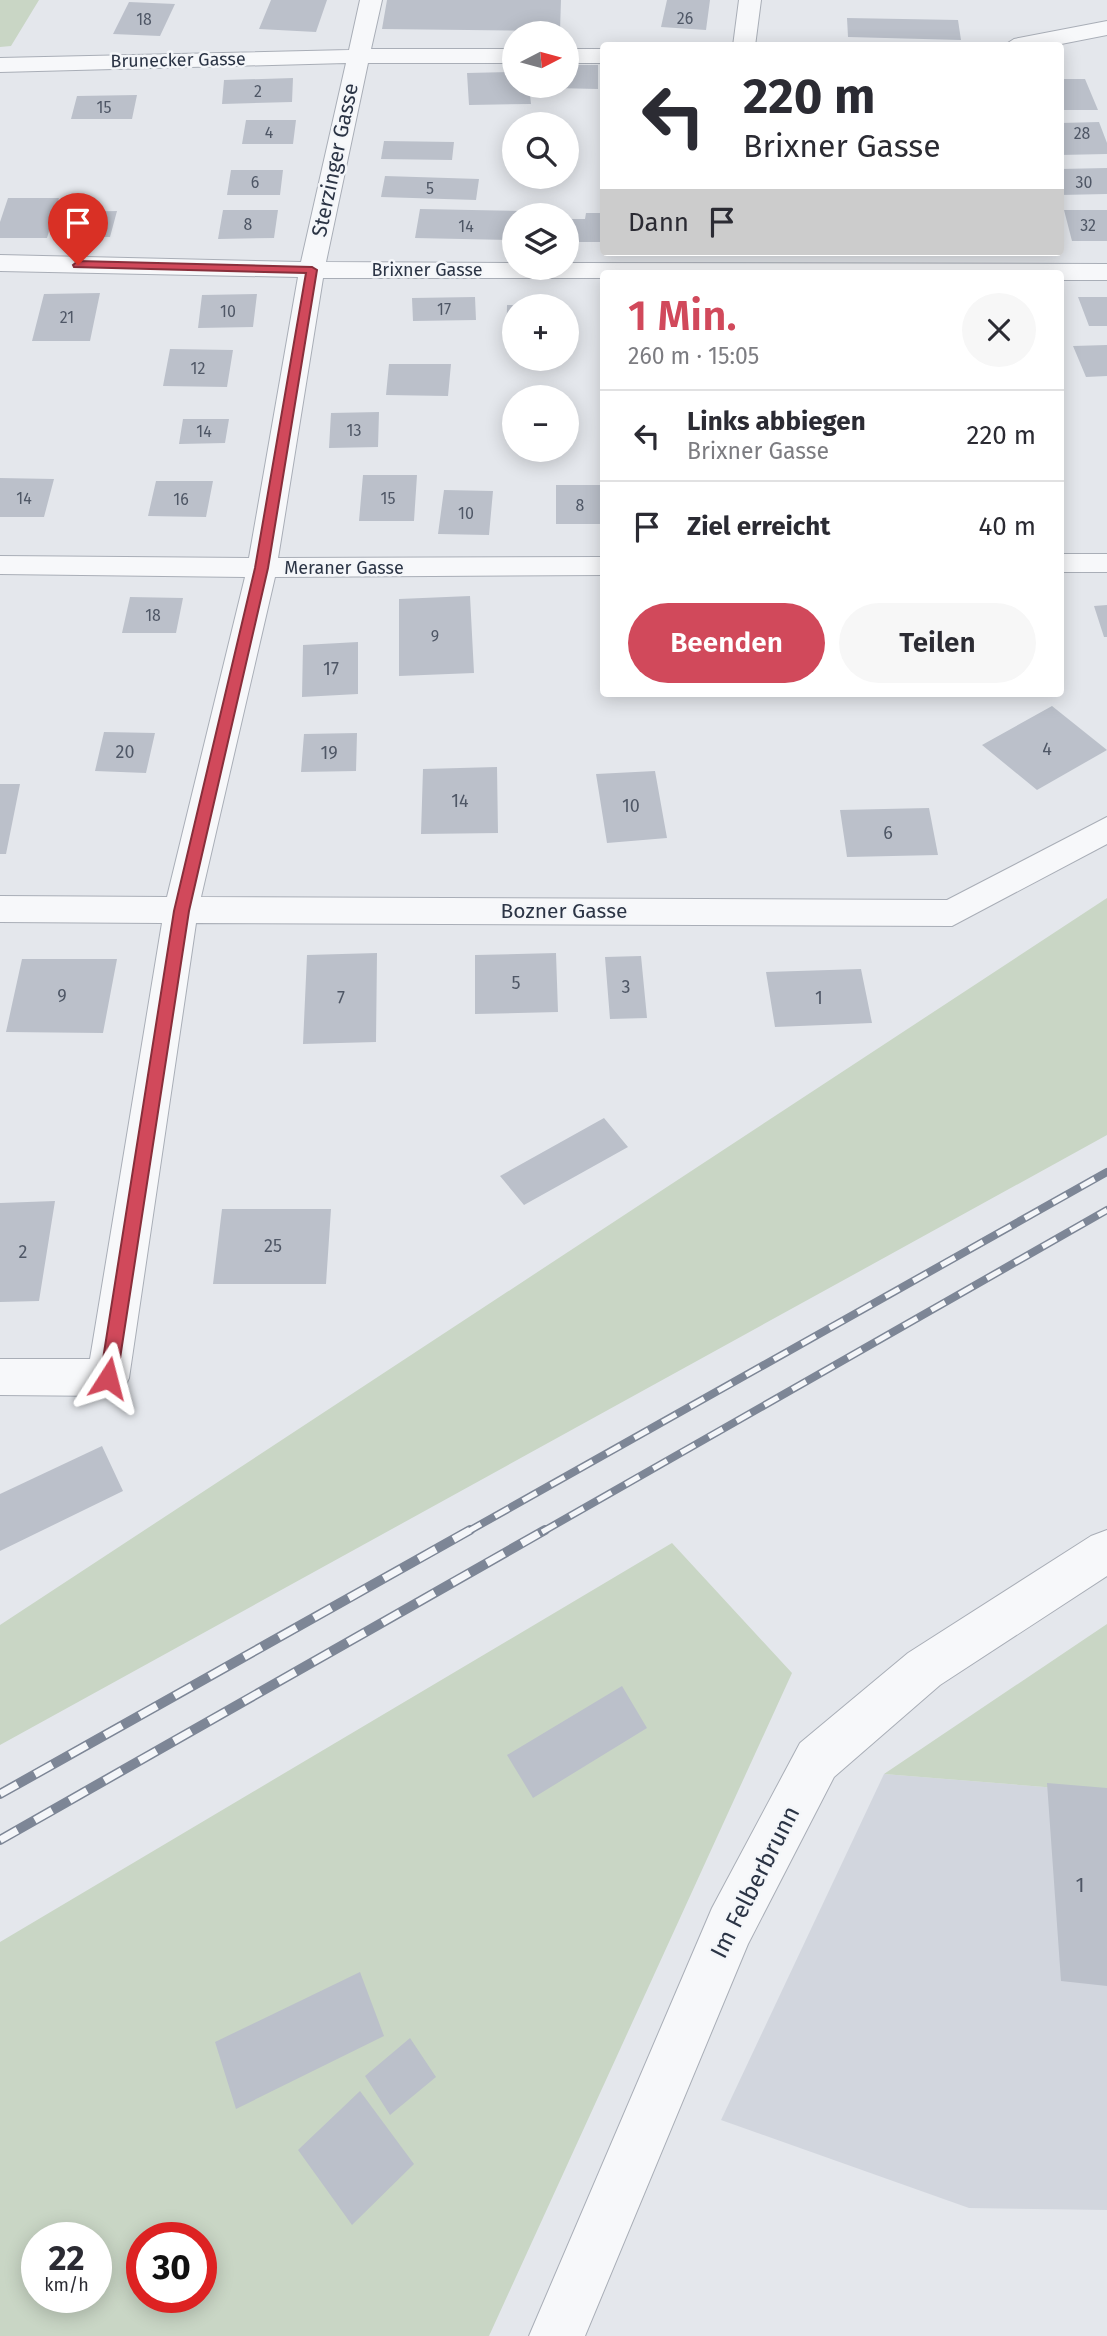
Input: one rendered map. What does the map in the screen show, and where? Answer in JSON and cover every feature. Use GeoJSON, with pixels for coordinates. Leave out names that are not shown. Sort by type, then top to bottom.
{"type":"FeatureCollection","features":[{"type":"Feature","properties":{"kind":"street"},"geometry":{"type":"LineString","coordinates":[[357,56],[371,0]]}},
{"type":"Feature","properties":{"kind":"street"},"geometry":{"type":"LineString","coordinates":[[745,42],[750,0]]}},
{"type":"Feature","properties":{"kind":"street"},"geometry":{"type":"LineString","coordinates":[[1035,42],[1107,28]]}},
{"type":"Feature","properties":{"kind":"street","name":"Brunecker Gasse"},"geometry":{"type":"LineString","coordinates":[[0,65],[357,56],[502,56]]}},
{"type":"Feature","properties":{"kind":"street","name":"Sterzinger Gasse"},"geometry":{"type":"LineString","coordinates":[[0,1377],[108,1378],[181,911],[262,568],[312,270],[357,56]]}},
{"type":"Feature","properties":{"kind":"street"},"geometry":{"type":"LineString","coordinates":[[579,56],[600,56]]}},
{"type":"Feature","properties":{"kind":"street","name":"Brixner Gasse"},"geometry":{"type":"LineString","coordinates":[[0,263],[312,270],[600,271]]}},
{"type":"Feature","properties":{"kind":"street","name":"Brixner Gasse"},"geometry":{"type":"LineString","coordinates":[[1064,272],[1107,272]]}},
{"type":"Feature","properties":{"kind":"street"},"geometry":{"type":"LineString","coordinates":[[1064,563],[1107,563]]}},
{"type":"Feature","properties":{"kind":"street","name":"Meraner Gasse"},"geometry":{"type":"LineString","coordinates":[[0,565],[262,568],[600,566]]}},
{"type":"Feature","properties":{"kind":"street","name":"Bozner Gasse"},"geometry":{"type":"LineString","coordinates":[[0,909],[952,913],[1107,828]]}},
{"type":"Feature","properties":{"kind":"street","name":"Im Felberbrunn"},"geometry":{"type":"LineString","coordinates":[[557,2336],[730,1926],[817,1760],[924,1669],[1107,1550]]}},
{"type":"Feature","properties":{"kind":"shaded area"},"geometry":{"type":"Polygon","coordinates":[[[884,1774],[1107,1792],[1107,2210],[969,2208],[721,2120],[884,1774]]]}},
{"type":"Feature","properties":{"kind":"green space"},"geometry":{"type":"Polygon","coordinates":[[[0,0],[39,0],[11,46],[0,47],[0,0]]]}},
{"type":"Feature","properties":{"kind":"green space"},"geometry":{"type":"Polygon","coordinates":[[[1107,898],[1107,1135],[0,1745],[0,1625],[1107,898]]]}},
{"type":"Feature","properties":{"kind":"green space"},"geometry":{"type":"Polygon","coordinates":[[[672,1543],[792,1673],[489,2336],[0,2336],[0,1942],[672,1543]]]}},
{"type":"Feature","properties":{"kind":"green space"},"geometry":{"type":"Polygon","coordinates":[[[1107,1624],[1107,1792],[884,1774],[1107,1624]]]}},
{"type":"Feature","properties":{"kind":"building"},"geometry":{"type":"Polygon","coordinates":[[[271,0],[327,0],[316,32],[259,29],[271,0]]]}},
{"type":"Feature","properties":{"kind":"building"},"geometry":{"type":"Polygon","coordinates":[[[387,0],[561,0],[560,21],[502,21],[502,30],[382,29],[387,0]]]}},
{"type":"Feature","properties":{"kind":"building"},"geometry":{"type":"Polygon","coordinates":[[[667,0],[710,0],[706,30],[661,27],[667,0]]]}},
{"type":"Feature","properties":{"kind":"building"},"geometry":{"type":"Polygon","coordinates":[[[129,2],[175,4],[160,36],[113,34],[129,2]]]}},
{"type":"Feature","properties":{"kind":"building"},"geometry":{"type":"Polygon","coordinates":[[[847,18],[958,20],[961,40],[848,37],[847,18]]]}},
{"type":"Feature","properties":{"kind":"building"},"geometry":{"type":"Polygon","coordinates":[[[579,65],[598,65],[598,89],[579,89],[579,65]]]}},
{"type":"Feature","properties":{"kind":"building"},"geometry":{"type":"Polygon","coordinates":[[[502,72],[502,98],[530,98],[531,104],[469,105],[467,73],[502,72]]]}},
{"type":"Feature","properties":{"kind":"building"},"geometry":{"type":"Polygon","coordinates":[[[293,78],[292,102],[222,104],[224,80],[293,78]]]}},
{"type":"Feature","properties":{"kind":"building"},"geometry":{"type":"Polygon","coordinates":[[[1064,79],[1085,79],[1098,110],[1064,110],[1064,79]]]}},
{"type":"Feature","properties":{"kind":"building"},"geometry":{"type":"Polygon","coordinates":[[[137,95],[132,119],[71,119],[77,96],[137,95]]]}},
{"type":"Feature","properties":{"kind":"building"},"geometry":{"type":"Polygon","coordinates":[[[246,120],[296,120],[293,144],[242,144],[246,120]]]}},
{"type":"Feature","properties":{"kind":"building"},"geometry":{"type":"Polygon","coordinates":[[[1099,122],[1107,143],[1107,154],[1064,155],[1064,123],[1099,122]]]}},
{"type":"Feature","properties":{"kind":"building"},"geometry":{"type":"Polygon","coordinates":[[[384,141],[454,142],[452,160],[381,159],[384,141]]]}},
{"type":"Feature","properties":{"kind":"building"},"geometry":{"type":"Polygon","coordinates":[[[1107,168],[1107,194],[1064,195],[1064,169],[1107,168]]]}},
{"type":"Feature","properties":{"kind":"building"},"geometry":{"type":"Polygon","coordinates":[[[231,170],[283,170],[280,195],[227,195],[231,170]]]}},
{"type":"Feature","properties":{"kind":"building"},"geometry":{"type":"Polygon","coordinates":[[[385,176],[479,179],[476,200],[381,197],[385,176]]]}},
{"type":"Feature","properties":{"kind":"building"},"geometry":{"type":"Polygon","coordinates":[[[8,198],[59,198],[47,238],[0,238],[0,222],[8,198]]]}},
{"type":"Feature","properties":{"kind":"building"},"geometry":{"type":"Polygon","coordinates":[[[420,209],[502,211],[502,240],[415,238],[420,209]]]}},
{"type":"Feature","properties":{"kind":"building"},"geometry":{"type":"Polygon","coordinates":[[[223,210],[278,210],[274,238],[218,239],[223,210]]]}},
{"type":"Feature","properties":{"kind":"building"},"geometry":{"type":"Polygon","coordinates":[[[1064,210],[1107,210],[1107,241],[1072,241],[1064,210]]]}},
{"type":"Feature","properties":{"kind":"building"},"geometry":{"type":"Polygon","coordinates":[[[117,211],[110,237],[62,237],[70,212],[117,211]]]}},
{"type":"Feature","properties":{"kind":"building"},"geometry":{"type":"Polygon","coordinates":[[[586,213],[600,213],[600,242],[579,242],[579,219],[585,219],[586,213]]]}},
{"type":"Feature","properties":{"kind":"building"},"geometry":{"type":"Polygon","coordinates":[[[100,293],[90,341],[32,341],[44,294],[100,293]]]}},
{"type":"Feature","properties":{"kind":"building"},"geometry":{"type":"Polygon","coordinates":[[[257,294],[253,327],[198,328],[202,295],[257,294]]]}},
{"type":"Feature","properties":{"kind":"building"},"geometry":{"type":"Polygon","coordinates":[[[475,297],[476,320],[413,321],[412,298],[475,297]]]}},
{"type":"Feature","properties":{"kind":"building"},"geometry":{"type":"Polygon","coordinates":[[[1078,297],[1107,297],[1107,326],[1089,326],[1078,297]]]}},
{"type":"Feature","properties":{"kind":"building"},"geometry":{"type":"Polygon","coordinates":[[[1107,345],[1107,376],[1086,377],[1073,346],[1107,345]]]}},
{"type":"Feature","properties":{"kind":"building"},"geometry":{"type":"Polygon","coordinates":[[[170,349],[233,350],[227,387],[163,386],[170,349]]]}},
{"type":"Feature","properties":{"kind":"building"},"geometry":{"type":"Polygon","coordinates":[[[389,364],[451,364],[448,396],[386,395],[389,364]]]}},
{"type":"Feature","properties":{"kind":"building"},"geometry":{"type":"Polygon","coordinates":[[[379,412],[378,447],[329,448],[331,413],[379,412]]]}},
{"type":"Feature","properties":{"kind":"building"},"geometry":{"type":"Polygon","coordinates":[[[183,419],[229,419],[225,443],[179,444],[183,419]]]}},
{"type":"Feature","properties":{"kind":"building"},"geometry":{"type":"Polygon","coordinates":[[[363,475],[417,475],[414,521],[359,521],[363,475]]]}},
{"type":"Feature","properties":{"kind":"building"},"geometry":{"type":"Polygon","coordinates":[[[0,478],[54,479],[44,517],[0,517],[0,478]]]}},
{"type":"Feature","properties":{"kind":"building"},"geometry":{"type":"Polygon","coordinates":[[[156,481],[213,481],[206,517],[148,516],[156,481]]]}},
{"type":"Feature","properties":{"kind":"building"},"geometry":{"type":"Polygon","coordinates":[[[556,485],[600,485],[600,524],[556,524],[556,485]]]}},
{"type":"Feature","properties":{"kind":"building"},"geometry":{"type":"Polygon","coordinates":[[[444,490],[493,491],[489,535],[438,534],[444,490]]]}},
{"type":"Feature","properties":{"kind":"building"},"geometry":{"type":"Polygon","coordinates":[[[470,596],[474,673],[399,676],[399,599],[470,596]]]}},
{"type":"Feature","properties":{"kind":"building"},"geometry":{"type":"Polygon","coordinates":[[[130,597],[183,598],[176,633],[122,633],[130,597]]]}},
{"type":"Feature","properties":{"kind":"building"},"geometry":{"type":"Polygon","coordinates":[[[1107,605],[1107,637],[1104,637],[1094,606],[1107,605]]]}},
{"type":"Feature","properties":{"kind":"building"},"geometry":{"type":"Polygon","coordinates":[[[358,642],[358,694],[302,697],[303,645],[358,642]]]}},
{"type":"Feature","properties":{"kind":"building"},"geometry":{"type":"Polygon","coordinates":[[[1052,706],[1107,750],[1037,790],[982,745],[1052,706]]]}},
{"type":"Feature","properties":{"kind":"building"},"geometry":{"type":"Polygon","coordinates":[[[104,732],[155,733],[146,773],[95,771],[104,732]]]}},
{"type":"Feature","properties":{"kind":"building"},"geometry":{"type":"Polygon","coordinates":[[[357,733],[356,771],[301,772],[304,734],[357,733]]]}},
{"type":"Feature","properties":{"kind":"building"},"geometry":{"type":"Polygon","coordinates":[[[497,767],[498,833],[421,834],[423,769],[497,767]]]}},
{"type":"Feature","properties":{"kind":"building"},"geometry":{"type":"Polygon","coordinates":[[[655,771],[667,838],[607,843],[596,774],[655,771]]]}},
{"type":"Feature","properties":{"kind":"building"},"geometry":{"type":"Polygon","coordinates":[[[0,784],[20,784],[6,854],[0,854],[0,784]]]}},
{"type":"Feature","properties":{"kind":"building"},"geometry":{"type":"Polygon","coordinates":[[[929,808],[938,855],[847,857],[840,810],[929,808]]]}},
{"type":"Feature","properties":{"kind":"building"},"geometry":{"type":"Polygon","coordinates":[[[377,953],[376,1042],[303,1044],[307,955],[377,953]]]}},
{"type":"Feature","properties":{"kind":"building"},"geometry":{"type":"Polygon","coordinates":[[[556,953],[558,1012],[475,1014],[475,955],[556,953]]]}},
{"type":"Feature","properties":{"kind":"building"},"geometry":{"type":"Polygon","coordinates":[[[641,956],[647,1018],[610,1019],[605,957],[641,956]]]}},
{"type":"Feature","properties":{"kind":"building"},"geometry":{"type":"Polygon","coordinates":[[[22,959],[117,959],[103,1033],[6,1032],[22,959]]]}},
{"type":"Feature","properties":{"kind":"building"},"geometry":{"type":"Polygon","coordinates":[[[861,969],[872,1023],[775,1027],[766,972],[861,969]]]}},
{"type":"Feature","properties":{"kind":"building"},"geometry":{"type":"Polygon","coordinates":[[[604,1118],[628,1147],[524,1205],[500,1176],[604,1118]]]}},
{"type":"Feature","properties":{"kind":"building"},"geometry":{"type":"Polygon","coordinates":[[[55,1201],[39,1301],[0,1302],[0,1203],[55,1201]]]}},
{"type":"Feature","properties":{"kind":"building"},"geometry":{"type":"Polygon","coordinates":[[[222,1209],[331,1209],[326,1284],[213,1284],[222,1209]]]}},
{"type":"Feature","properties":{"kind":"building"},"geometry":{"type":"Polygon","coordinates":[[[102,1446],[123,1491],[0,1551],[0,1494],[102,1446]]]}},
{"type":"Feature","properties":{"kind":"building"},"geometry":{"type":"Polygon","coordinates":[[[622,1686],[647,1728],[533,1798],[507,1755],[622,1686]]]}},
{"type":"Feature","properties":{"kind":"building"},"geometry":{"type":"Polygon","coordinates":[[[1047,1783],[1107,1788],[1107,1986],[1061,1981],[1047,1783]]]}},
{"type":"Feature","properties":{"kind":"building"},"geometry":{"type":"Polygon","coordinates":[[[360,1972],[384,2036],[236,2109],[215,2042],[360,1972]]]}},
{"type":"Feature","properties":{"kind":"building"},"geometry":{"type":"Polygon","coordinates":[[[410,2038],[436,2077],[390,2115],[365,2076],[410,2038]]]}},
{"type":"Feature","properties":{"kind":"building"},"geometry":{"type":"Polygon","coordinates":[[[360,2091],[414,2164],[352,2225],[298,2150],[360,2091]]]}},
{"type":"Feature","properties":{"kind":"railway"},"geometry":{"type":"LineString","coordinates":[[467,1532],[1107,1172]]}},
{"type":"Feature","properties":{"kind":"railway"},"geometry":{"type":"LineString","coordinates":[[542,1532],[1107,1210]]}},
{"type":"Feature","properties":{"kind":"railway"},"geometry":{"type":"LineString","coordinates":[[0,1794],[470,1530]]}},
{"type":"Feature","properties":{"kind":"railway"},"geometry":{"type":"LineString","coordinates":[[0,1840],[545,1530]]}},
{"type":"Feature","properties":{"kind":"route"},"geometry":{"type":"LineString","coordinates":[[78,265],[312,270],[262,568],[181,911],[108,1378]]}}]}
